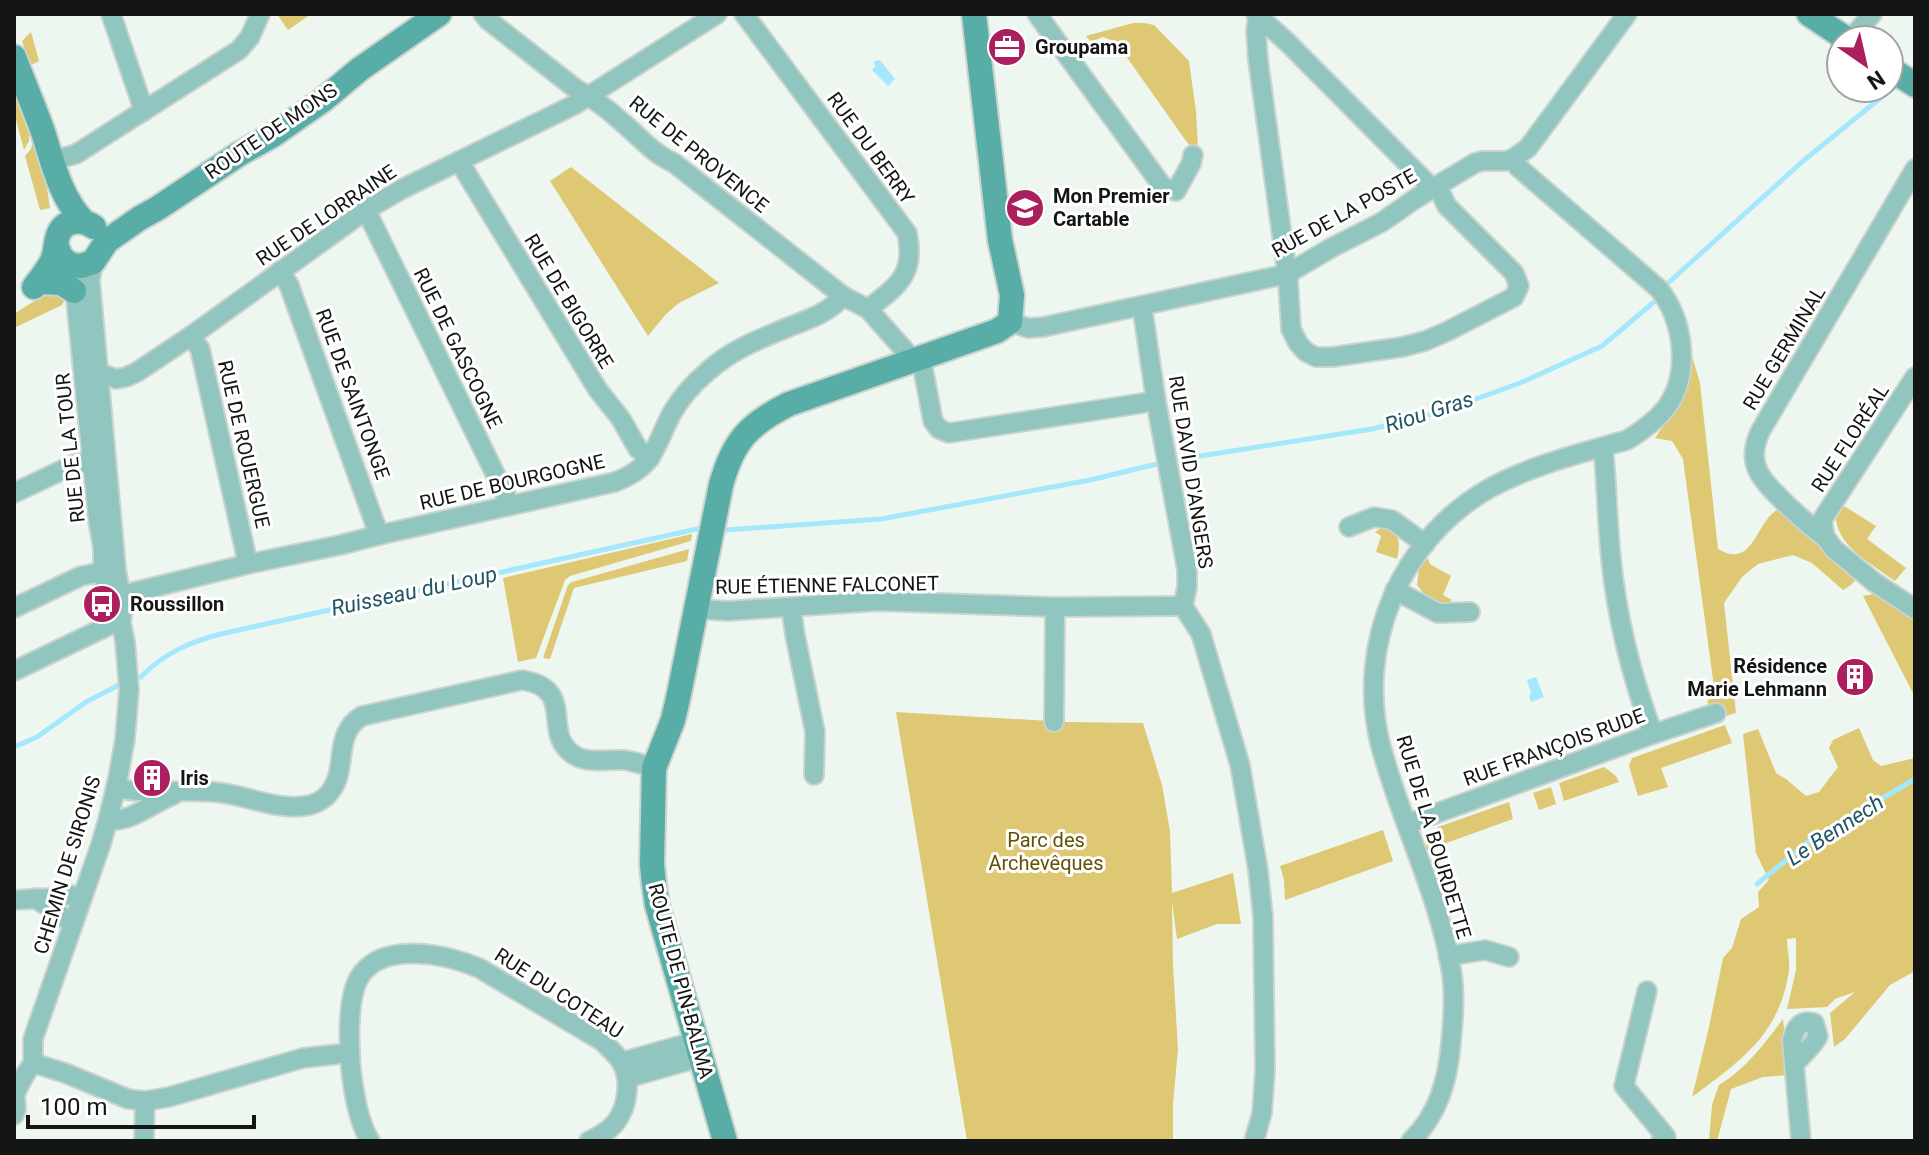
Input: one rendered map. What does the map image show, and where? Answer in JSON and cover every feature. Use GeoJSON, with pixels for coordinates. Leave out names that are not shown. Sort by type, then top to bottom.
{"type":"FeatureCollection","features":[{"type":"Feature","properties":{"kind":"street"},"geometry":{"type":"LineString","coordinates":[[111,14],[144,111]]}},
{"type":"Feature","properties":{"kind":"street"},"geometry":{"type":"LineString","coordinates":[[53,168],[239,50],[250,37],[260,14]]}},
{"type":"Feature","properties":{"kind":"street","name":"ROUTE DE MONS"},"geometry":{"type":"LineString","coordinates":[[30,290],[52,262],[107,241],[273,135],[439,14]]}},
{"type":"Feature","properties":{"kind":"street","name":"RUE DE PROVENCE"},"geometry":{"type":"LineString","coordinates":[[483,14],[843,296],[868,309],[907,353],[908,363]]}},
{"type":"Feature","properties":{"kind":"street"},"geometry":{"type":"LineString","coordinates":[[590,96],[717,14]]}},
{"type":"Feature","properties":{"kind":"street","name":"RUE DU BERRY"},"geometry":{"type":"LineString","coordinates":[[744,14],[907,233],[910,257],[906,272],[891,292],[868,309]]}},
{"type":"Feature","properties":{"kind":"street"},"geometry":{"type":"LineString","coordinates":[[974,14],[1000,240],[1012,295],[1010,322]]}},
{"type":"Feature","properties":{"kind":"street"},"geometry":{"type":"LineString","coordinates":[[1037,14],[1163,187],[1176,191],[1193,155]]}},
{"type":"Feature","properties":{"kind":"street"},"geometry":{"type":"LineString","coordinates":[[1514,158],[1542,132],[1627,14]]}},
{"type":"Feature","properties":{"kind":"street"},"geometry":{"type":"LineString","coordinates":[[1257,15],[1440,192],[1447,206],[1514,273],[1519,286],[1514,297],[1425,341],[1332,357],[1316,357],[1306,352],[1291,329],[1287,274],[1258,60],[1257,15]]}},
{"type":"Feature","properties":{"kind":"street"},"geometry":{"type":"LineString","coordinates":[[1258,60],[1274,45],[1288,43]]}},
{"type":"Feature","properties":{"kind":"street"},"geometry":{"type":"LineString","coordinates":[[14,57],[53,168],[70,205],[100,235],[76,254]]}},
{"type":"Feature","properties":{"kind":"street","name":"RUE DE LORRAINE"},"geometry":{"type":"LineString","coordinates":[[97,372],[111,379],[137,372],[366,210],[590,96]]}},
{"type":"Feature","properties":{"kind":"street","name":"RUE DE LA POSTE"},"geometry":{"type":"LineString","coordinates":[[1010,322],[1034,328],[1287,274],[1382,222],[1475,163],[1514,158]]}},
{"type":"Feature","properties":{"kind":"street","name":"RUE DE LA BOURDETTE"},"geometry":{"type":"LineString","coordinates":[[1411,1141],[1427,1123],[1449,1069],[1452,978],[1443,933],[1375,717],[1375,661],[1382,626],[1407,566],[1447,519],[1491,487],[1517,475],[1627,440],[1643,430],[1657,419],[1677,389],[1681,365],[1681,347],[1673,312],[1659,289],[1518,167],[1514,158]]}},
{"type":"Feature","properties":{"kind":"street","name":"RUE DE BIGORRE"},"geometry":{"type":"LineString","coordinates":[[459,161],[598,390],[621,419],[638,449],[650,458]]}},
{"type":"Feature","properties":{"kind":"street"},"geometry":{"type":"LineString","coordinates":[[53,168],[56,209],[76,254]]}},
{"type":"Feature","properties":{"kind":"street","name":"RUE GERMINAL"},"geometry":{"type":"LineString","coordinates":[[1825,537],[1809,526],[1763,480],[1757,469],[1754,447],[1761,430],[1915,169]]}},
{"type":"Feature","properties":{"kind":"street","name":"RUE DE GASCOGNE"},"geometry":{"type":"LineString","coordinates":[[366,210],[506,496],[508,506]]}},
{"type":"Feature","properties":{"kind":"street","name":"ROUTE DE MONS"},"geometry":{"type":"LineString","coordinates":[[87,223],[140,218]]}},
{"type":"Feature","properties":{"kind":"street"},"geometry":{"type":"LineString","coordinates":[[76,254],[69,224],[87,223]]}},
{"type":"Feature","properties":{"kind":"street","name":"RUE DE LA TOUR"},"geometry":{"type":"LineString","coordinates":[[76,254],[74,291],[98,520],[110,570],[122,595],[121,622],[129,689]]}},
{"type":"Feature","properties":{"kind":"street","name":"RUE DE LA TOUR"},"geometry":{"type":"LineString","coordinates":[[76,254],[90,280],[110,570],[108,604],[121,622]]}},
{"type":"Feature","properties":{"kind":"street","name":"RUE DE SAINTONGE"},"geometry":{"type":"LineString","coordinates":[[280,271],[289,285],[379,535]]}},
{"type":"Feature","properties":{"kind":"street"},"geometry":{"type":"LineString","coordinates":[[30,290],[61,283],[74,291]]}},
{"type":"Feature","properties":{"kind":"street","name":"RUE DE BOURGOGNE"},"geometry":{"type":"LineString","coordinates":[[122,595],[615,482],[639,470],[650,458],[672,414],[695,383],[711,368],[759,339],[833,308],[843,296]]}},
{"type":"Feature","properties":{"kind":"street","name":"RUE DAVID D'ANGERS"},"geometry":{"type":"LineString","coordinates":[[1142,306],[1187,570],[1183,606]]}},
{"type":"Feature","properties":{"kind":"street","name":"ROUTE DE PIN-BALMA"},"geometry":{"type":"LineString","coordinates":[[725,1141],[655,894],[652,864],[654,768],[673,720],[726,466],[736,444],[752,426],[771,413],[997,331],[1010,322]]}},
{"type":"Feature","properties":{"kind":"street","name":"RUE DE ROUERGUE"},"geometry":{"type":"LineString","coordinates":[[191,336],[200,349],[248,564]]}},
{"type":"Feature","properties":{"kind":"street"},"geometry":{"type":"LineString","coordinates":[[908,363],[933,421],[939,429],[949,433],[1156,401]]}},
{"type":"Feature","properties":{"kind":"street","name":"RUE FLORÉAL"},"geometry":{"type":"LineString","coordinates":[[1825,537],[1822,520],[1913,386]]}},
{"type":"Feature","properties":{"kind":"street"},"geometry":{"type":"LineString","coordinates":[[1603,447],[1611,563],[1623,634],[1640,700],[1653,734]]}},
{"type":"Feature","properties":{"kind":"street"},"geometry":{"type":"LineString","coordinates":[[14,493],[75,464],[93,461]]}},
{"type":"Feature","properties":{"kind":"street"},"geometry":{"type":"LineString","coordinates":[[1349,527],[1374,517],[1392,520],[1425,544]]}},
{"type":"Feature","properties":{"kind":"street"},"geometry":{"type":"LineString","coordinates":[[1825,537],[1834,549],[1874,582],[1912,600]]}},
{"type":"Feature","properties":{"kind":"street"},"geometry":{"type":"LineString","coordinates":[[14,608],[81,576],[110,570]]}},
{"type":"Feature","properties":{"kind":"street"},"geometry":{"type":"LineString","coordinates":[[1395,590],[1438,613],[1470,612]]}},
{"type":"Feature","properties":{"kind":"street","name":"RUE ÉTIENNE FALCONET"},"geometry":{"type":"LineString","coordinates":[[696,609],[728,611],[878,601],[1055,607],[1183,606]]}},
{"type":"Feature","properties":{"kind":"street"},"geometry":{"type":"LineString","coordinates":[[1183,606],[1201,634],[1240,765],[1258,870],[1263,917],[1265,1071],[1262,1113],[1254,1141]]}},
{"type":"Feature","properties":{"kind":"street"},"geometry":{"type":"LineString","coordinates":[[791,607],[815,732],[814,775]]}},
{"type":"Feature","properties":{"kind":"street"},"geometry":{"type":"LineString","coordinates":[[1054,722],[1055,607]]}},
{"type":"Feature","properties":{"kind":"street"},"geometry":{"type":"LineString","coordinates":[[14,671],[121,622]]}},
{"type":"Feature","properties":{"kind":"street"},"geometry":{"type":"LineString","coordinates":[[116,788],[213,792],[288,807],[316,803],[332,790],[337,779],[347,730],[353,721],[362,716],[522,680],[548,689],[553,697],[562,741],[576,757],[633,762],[654,768]]}},
{"type":"Feature","properties":{"kind":"street","name":"CHEMIN DE SIRONIS"},"geometry":{"type":"LineString","coordinates":[[14,1115],[15,1095],[33,1063],[33,1039],[108,820],[125,739],[129,689]]}},
{"type":"Feature","properties":{"kind":"street","name":"RUE FRANÇOIS RUDE"},"geometry":{"type":"LineString","coordinates":[[1407,824],[1716,713]]}},
{"type":"Feature","properties":{"kind":"street"},"geometry":{"type":"LineString","coordinates":[[108,820],[128,817],[180,792]]}},
{"type":"Feature","properties":{"kind":"street"},"geometry":{"type":"LineString","coordinates":[[14,900],[70,895],[82,898]]}},
{"type":"Feature","properties":{"kind":"street"},"geometry":{"type":"LineString","coordinates":[[35,898],[74,922]]}},
{"type":"Feature","properties":{"kind":"street","name":"RUE DE LA BOURDETTE"},"geometry":{"type":"LineString","coordinates":[[1448,956],[1485,950],[1509,957]]}},
{"type":"Feature","properties":{"kind":"street","name":"RUE DU COTEAU"},"geometry":{"type":"LineString","coordinates":[[370,1141],[362,1125],[349,1053],[352,1008],[360,977],[370,966],[384,959],[424,953],[463,960],[602,1041],[625,1070],[698,1049]]}},
{"type":"Feature","properties":{"kind":"street"},"geometry":{"type":"LineString","coordinates":[[1647,991],[1624,1086],[1666,1137],[1661,1141]]}},
{"type":"Feature","properties":{"kind":"street"},"geometry":{"type":"LineString","coordinates":[[33,1063],[128,1099],[145,1101],[169,1097],[303,1058],[349,1053]]}},
{"type":"Feature","properties":{"kind":"street"},"geometry":{"type":"LineString","coordinates":[[1795,1064],[1801,1141]]}},
{"type":"Feature","properties":{"kind":"street"},"geometry":{"type":"LineString","coordinates":[[589,1141],[604,1134],[622,1112],[625,1070]]}},
{"type":"Feature","properties":{"kind":"street"},"geometry":{"type":"LineString","coordinates":[[144,1141],[145,1101]]}},
{"type":"Feature","properties":{"kind":"street"},"geometry":{"type":"LineString","coordinates":[[1262,1113],[1268,1141]]}},
{"type":"Feature","properties":{"kind":"green space"},"geometry":{"type":"Polygon","coordinates":[[[277,14],[311,14],[288,30],[277,14]]]}},
{"type":"Feature","properties":{"kind":"green space"},"geometry":{"type":"Polygon","coordinates":[[[1133,23],[1154,25],[1189,61],[1198,147],[1191,148],[1116,42],[1103,37],[1091,42],[1086,36],[1133,23]]]}},
{"type":"Feature","properties":{"kind":"green space"},"geometry":{"type":"Polygon","coordinates":[[[31,32],[39,61],[31,65],[22,41],[31,32]]]}},
{"type":"Feature","properties":{"kind":"green space"},"geometry":{"type":"Polygon","coordinates":[[[14,93],[29,134],[24,150],[14,112],[14,93]]]}},
{"type":"Feature","properties":{"kind":"green space"},"geometry":{"type":"Polygon","coordinates":[[[34,135],[43,162],[50,208],[40,210],[25,156],[31,149],[34,135]]]}},
{"type":"Feature","properties":{"kind":"green space"},"geometry":{"type":"Polygon","coordinates":[[[571,167],[719,283],[679,303],[648,336],[550,181],[571,167]]]}},
{"type":"Feature","properties":{"kind":"green space"},"geometry":{"type":"Polygon","coordinates":[[[50,291],[65,299],[62,305],[14,328],[14,314],[50,291]]]}},
{"type":"Feature","properties":{"kind":"green space"},"geometry":{"type":"Polygon","coordinates":[[[1804,297],[1819,305],[1801,337],[1785,328],[1804,297]]]}},
{"type":"Feature","properties":{"kind":"green space"},"geometry":{"type":"Polygon","coordinates":[[[1691,353],[1700,383],[1718,549],[1737,554],[1744,551],[1779,508],[1857,578],[1843,590],[1812,563],[1793,555],[1758,564],[1742,577],[1724,603],[1736,713],[1719,718],[1717,706],[1707,703],[1714,687],[1683,459],[1672,441],[1655,438],[1676,408],[1688,381],[1691,353]]]}},
{"type":"Feature","properties":{"kind":"green space"},"geometry":{"type":"Polygon","coordinates":[[[1844,506],[1876,526],[1867,539],[1906,568],[1895,581],[1859,555],[1843,538],[1836,519],[1844,506]]]}},
{"type":"Feature","properties":{"kind":"green space"},"geometry":{"type":"Polygon","coordinates":[[[1383,527],[1393,531],[1398,538],[1397,559],[1376,552],[1381,536],[1375,532],[1383,527]]]}},
{"type":"Feature","properties":{"kind":"green space"},"geometry":{"type":"Polygon","coordinates":[[[692,534],[691,541],[570,576],[565,580],[536,658],[518,662],[503,578],[692,534]]]}},
{"type":"Feature","properties":{"kind":"green space"},"geometry":{"type":"Polygon","coordinates":[[[689,549],[687,561],[574,588],[550,659],[543,658],[568,585],[572,582],[689,549]]]}},
{"type":"Feature","properties":{"kind":"green space"},"geometry":{"type":"Polygon","coordinates":[[[1428,558],[1430,564],[1451,576],[1443,595],[1452,600],[1445,606],[1429,600],[1417,585],[1419,568],[1428,558]]]}},
{"type":"Feature","properties":{"kind":"green space"},"geometry":{"type":"Polygon","coordinates":[[[1874,594],[1915,620],[1915,697],[1863,596],[1874,594]]]}},
{"type":"Feature","properties":{"kind":"green space","name":"Parc des Archevêques"},"geometry":{"type":"Polygon","coordinates":[[[896,712],[1143,723],[1162,785],[1170,831],[1172,893],[1233,873],[1241,924],[1217,924],[1177,939],[1172,902],[1178,1049],[1173,1141],[967,1141],[896,712]]]}},
{"type":"Feature","properties":{"kind":"green space"},"geometry":{"type":"Polygon","coordinates":[[[1725,725],[1732,743],[1661,768],[1668,787],[1638,796],[1629,766],[1632,758],[1725,725]]]}},
{"type":"Feature","properties":{"kind":"green space"},"geometry":{"type":"Polygon","coordinates":[[[1859,728],[1873,760],[1881,766],[1915,758],[1915,971],[1890,985],[1845,1039],[1834,1047],[1830,1013],[1855,992],[1835,999],[1827,1007],[1787,1009],[1796,970],[1796,938],[1787,939],[1789,966],[1784,993],[1767,1029],[1741,1058],[1692,1097],[1723,958],[1732,948],[1741,919],[1759,907],[1758,892],[1769,880],[1756,853],[1743,734],[1758,729],[1776,773],[1806,796],[1819,792],[1838,767],[1829,748],[1833,740],[1859,728]]]}},
{"type":"Feature","properties":{"kind":"green space"},"geometry":{"type":"Polygon","coordinates":[[[1604,767],[1619,782],[1564,801],[1559,783],[1604,767]]]}},
{"type":"Feature","properties":{"kind":"green space"},"geometry":{"type":"Polygon","coordinates":[[[1551,787],[1556,804],[1539,810],[1533,793],[1551,787]]]}},
{"type":"Feature","properties":{"kind":"green space"},"geometry":{"type":"Polygon","coordinates":[[[1509,802],[1513,819],[1427,850],[1426,843],[1438,827],[1509,802]]]}},
{"type":"Feature","properties":{"kind":"green space"},"geometry":{"type":"Polygon","coordinates":[[[1383,830],[1393,861],[1285,900],[1280,866],[1383,830]]]}},
{"type":"Feature","properties":{"kind":"green space"},"geometry":{"type":"Polygon","coordinates":[[[1783,1019],[1789,1075],[1763,1077],[1731,1089],[1717,1141],[1709,1141],[1712,1105],[1719,1085],[1747,1063],[1783,1019]]]}},
{"type":"Feature","properties":{"kind":"water"},"geometry":{"type":"Polygon","coordinates":[[[880,60],[895,79],[888,86],[872,70],[874,61],[880,60]]]}},
{"type":"Feature","properties":{"kind":"water"},"geometry":{"type":"Polygon","coordinates":[[[1536,677],[1544,697],[1531,702],[1527,680],[1536,677]]]}},
{"type":"Feature","properties":{"kind":"waterway","name":"Riou Gras"},"geometry":{"type":"LineString","coordinates":[[1667,284],[1803,161],[1873,104]]}},
{"type":"Feature","properties":{"kind":"waterway","name":"Riou Gras"},"geometry":{"type":"LineString","coordinates":[[1181,459],[1372,429],[1440,412],[1520,383],[1602,346],[1654,302]]}},
{"type":"Feature","properties":{"kind":"waterway","name":"Riou Gras"},"geometry":{"type":"LineString","coordinates":[[725,530],[881,519],[1090,480],[1157,464]]}},
{"type":"Feature","properties":{"kind":"waterway","name":"Ruisseau du Loup"},"geometry":{"type":"LineString","coordinates":[[141,677],[169,654],[213,636],[697,529]]}},
{"type":"Feature","properties":{"kind":"waterway","name":"Ruisseau du Loup"},"geometry":{"type":"LineString","coordinates":[[14,747],[37,737],[86,702],[119,685]]}},
{"type":"Feature","properties":{"kind":"waterway","name":"Le Bennech"},"geometry":{"type":"LineString","coordinates":[[1757,884],[1808,842],[1915,779]]}},
{"type":"Feature","properties":{"kind":"place","name":"Groupama"},"geometry":{"type":"Point","coordinates":[1007,47]}},
{"type":"Feature","properties":{"kind":"place","name":"Mon Premier Cartable"},"geometry":{"type":"Point","coordinates":[1025,208]}},
{"type":"Feature","properties":{"kind":"place","name":"Roussillon"},"geometry":{"type":"Point","coordinates":[102,604]}},
{"type":"Feature","properties":{"kind":"place","name":"Résidence Marie Lehmann"},"geometry":{"type":"Point","coordinates":[1855,677]}},
{"type":"Feature","properties":{"kind":"place","name":"Iris"},"geometry":{"type":"Point","coordinates":[152,778]}}]}
